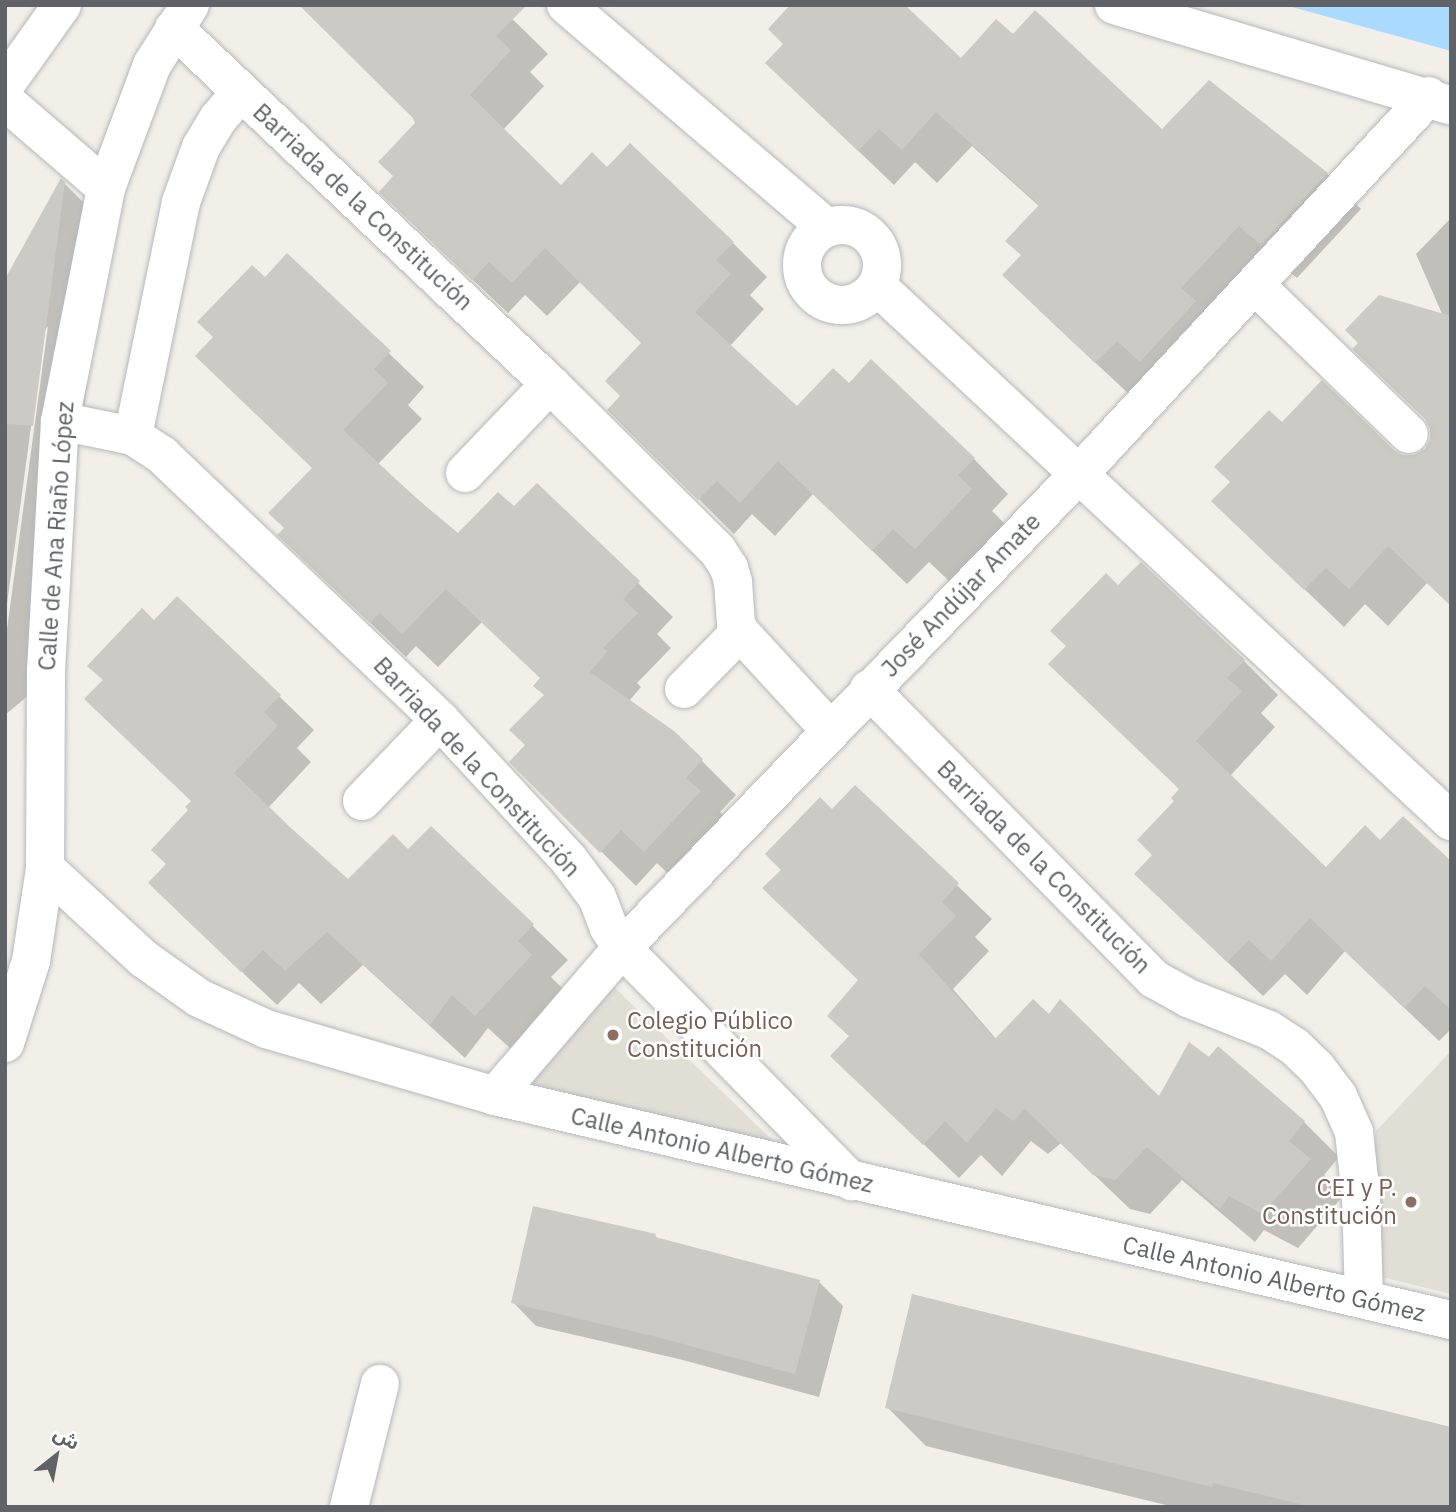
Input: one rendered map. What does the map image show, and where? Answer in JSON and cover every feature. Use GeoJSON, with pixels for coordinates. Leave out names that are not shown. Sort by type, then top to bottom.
{"type":"FeatureCollection","features":[{"type":"Feature","properties":{"kind":"street"},"geometry":{"type":"LineString","coordinates":[[5,85],[62,5]]}},
{"type":"Feature","properties":{"kind":"street"},"geometry":{"type":"LineString","coordinates":[[541,5],[548,8],[558,5]]}},
{"type":"Feature","properties":{"kind":"street"},"geometry":{"type":"LineString","coordinates":[[566,5],[827,228]]}},
{"type":"Feature","properties":{"kind":"street"},"geometry":{"type":"LineString","coordinates":[[1114,5],[1440,100]]}},
{"type":"Feature","properties":{"kind":"street","name":"Barriada de la Constitución"},"geometry":{"type":"LineString","coordinates":[[182,16],[241,93],[550,383],[718,551],[733,582],[736,624],[740,632]]}},
{"type":"Feature","properties":{"kind":"street","name":"Calle de Ana Riaño López"},"geometry":{"type":"LineString","coordinates":[[5,1043],[31,961],[45,868],[46,671],[60,421],[106,188],[147,77],[182,16]]}},
{"type":"Feature","properties":{"kind":"street","name":"Barriada de la Constitución"},"geometry":{"type":"LineString","coordinates":[[133,436],[181,202],[201,147],[218,119],[241,93]]}},
{"type":"Feature","properties":{"kind":"street","name":"José Andújar Amate"},"geometry":{"type":"LineString","coordinates":[[495,1096],[622,948],[1079,474],[1255,285],[1440,100]]}},
{"type":"Feature","properties":{"kind":"street"},"geometry":{"type":"LineString","coordinates":[[5,101],[106,188]]}},
{"type":"Feature","properties":{"kind":"street"},"geometry":{"type":"LineString","coordinates":[[844,225],[859,229],[873,239],[881,253],[882,270],[877,286],[863,299],[846,306],[827,303],[811,292],[803,274],[803,255],[811,238],[827,228],[844,225]]}},
{"type":"Feature","properties":{"kind":"street"},"geometry":{"type":"LineString","coordinates":[[1255,285],[1409,433]]}},
{"type":"Feature","properties":{"kind":"street"},"geometry":{"type":"LineString","coordinates":[[877,286],[1451,821]]}},
{"type":"Feature","properties":{"kind":"street"},"geometry":{"type":"LineString","coordinates":[[465,473],[550,383]]}},
{"type":"Feature","properties":{"kind":"street","name":"Barriada de la Constitución"},"geometry":{"type":"LineString","coordinates":[[60,421],[133,436],[162,455],[440,720],[569,860],[597,897],[609,928],[622,948],[851,1181]]}},
{"type":"Feature","properties":{"kind":"street"},"geometry":{"type":"LineString","coordinates":[[684,688],[740,632],[830,730]]}},
{"type":"Feature","properties":{"kind":"street","name":"Barriada de la Constitución"},"geometry":{"type":"LineString","coordinates":[[869,689],[1154,979],[1178,993],[1269,1030],[1294,1046],[1316,1067],[1338,1096],[1354,1132],[1361,1198],[1364,1299]]}},
{"type":"Feature","properties":{"kind":"street"},"geometry":{"type":"LineString","coordinates":[[362,801],[440,720]]}},
{"type":"Feature","properties":{"kind":"street","name":"Calle Antonio Alberto Gómez"},"geometry":{"type":"LineString","coordinates":[[45,868],[144,959],[199,998],[266,1030],[495,1096],[1451,1320]]}},
{"type":"Feature","properties":{"kind":"street"},"geometry":{"type":"LineString","coordinates":[[349,1507],[380,1384]]}},
{"type":"Feature","properties":{"kind":"shaded area","name":"Colegio Público Constitución"},"geometry":{"type":"Polygon","coordinates":[[[611,984],[794,1161],[514,1086],[611,984]]]}},
{"type":"Feature","properties":{"kind":"shaded area","name":"CEI y P. Constitución"},"geometry":{"type":"Polygon","coordinates":[[[1451,1051],[1451,1294],[1365,1273],[1376,1131],[1451,1051]]]}},
{"type":"Feature","properties":{"kind":"water"},"geometry":{"type":"Polygon","coordinates":[[[1285,5],[1451,5],[1451,51],[1285,5]]]}},
{"type":"Feature","properties":{"kind":"building"},"geometry":{"type":"Polygon","coordinates":[[[299,5],[527,5],[496,36],[511,50],[470,95],[561,185],[592,152],[607,167],[630,143],[734,242],[716,260],[731,274],[695,312],[797,406],[833,368],[849,383],[871,359],[975,458],[958,475],[972,489],[915,549],[893,529],[872,551],[778,461],[740,503],[717,481],[698,500],[607,410],[620,396],[605,381],[641,343],[545,248],[512,283],[489,262],[472,280],[379,192],[393,176],[378,162],[415,123],[413,118],[299,5]]]}},
{"type":"Feature","properties":{"kind":"building"},"geometry":{"type":"Polygon","coordinates":[[[790,5],[905,5],[961,58],[996,19],[1013,34],[1035,10],[1162,129],[1209,80],[1328,173],[1261,245],[1239,226],[1181,288],[1196,301],[1140,362],[1117,341],[1095,363],[1002,275],[1021,255],[1005,241],[1039,205],[936,112],[902,150],[879,129],[858,151],[765,63],[783,44],[768,29],[790,5]]]}},
{"type":"Feature","properties":{"kind":"building"},"geometry":{"type":"Polygon","coordinates":[[[61,178],[65,182],[33,426],[5,424],[5,279],[61,178]]]}},
{"type":"Feature","properties":{"kind":"building"},"geometry":{"type":"Polygon","coordinates":[[[287,253],[391,351],[374,369],[388,383],[343,430],[416,498],[458,533],[498,492],[514,506],[537,483],[640,581],[623,599],[638,613],[603,648],[608,651],[590,672],[674,731],[703,759],[686,778],[701,791],[644,852],[621,830],[600,853],[509,762],[525,745],[509,730],[544,695],[533,686],[540,678],[446,589],[402,634],[380,613],[370,623],[277,535],[284,528],[268,513],[312,468],[195,356],[213,337],[197,322],[252,265],[265,277],[287,253]]]}},
{"type":"Feature","properties":{"kind":"building"},"geometry":{"type":"Polygon","coordinates":[[[1379,295],[1451,316],[1451,606],[1388,546],[1349,589],[1326,568],[1304,590],[1211,501],[1230,482],[1214,467],[1269,410],[1282,422],[1322,380],[1394,450],[1403,455],[1414,455],[1425,449],[1430,439],[1430,429],[1425,419],[1352,349],[1358,343],[1345,330],[1379,295]]]}},
{"type":"Feature","properties":{"kind":"building"},"geometry":{"type":"Polygon","coordinates":[[[1141,562],[1245,660],[1227,678],[1242,691],[1196,741],[1326,867],[1365,825],[1380,840],[1403,816],[1451,861],[1451,1010],[1425,986],[1404,1008],[1310,918],[1271,961],[1249,940],[1227,962],[1134,874],[1152,855],[1137,840],[1174,801],[1171,798],[1179,789],[1048,664],[1066,646],[1050,631],[1106,573],[1118,585],[1141,562]]]}},
{"type":"Feature","properties":{"kind":"building"},"geometry":{"type":"Polygon","coordinates":[[[177,596],[281,695],[264,712],[278,726],[234,773],[291,828],[348,879],[393,834],[408,849],[431,826],[534,924],[518,941],[532,955],[475,1016],[452,995],[430,1025],[327,932],[285,971],[263,950],[241,972],[148,883],[166,864],[151,850],[188,810],[185,807],[191,801],[84,699],[103,680],[87,666],[142,608],[154,620],[177,596]]]}},
{"type":"Feature","properties":{"kind":"building"},"geometry":{"type":"Polygon","coordinates":[[[855,785],[959,883],[942,902],[956,916],[919,954],[995,1039],[1033,999],[1049,1014],[1060,999],[1159,1096],[1189,1042],[1209,1057],[1218,1046],[1305,1121],[1289,1141],[1311,1159],[1262,1214],[1229,1196],[1220,1209],[1147,1147],[1115,1180],[1093,1175],[1025,1109],[1013,1121],[996,1108],[967,1143],[945,1121],[923,1145],[830,1056],[849,1036],[827,1016],[858,980],[762,888],[781,870],[765,854],[820,797],[832,809],[855,785]]]}},
{"type":"Feature","properties":{"kind":"building"},"geometry":{"type":"Polygon","coordinates":[[[533,1206],[656,1234],[655,1237],[820,1280],[795,1374],[653,1336],[511,1303],[533,1206]]]}},
{"type":"Feature","properties":{"kind":"building"},"geometry":{"type":"Polygon","coordinates":[[[912,1294],[1451,1427],[1451,1507],[1312,1507],[1213,1483],[1212,1487],[885,1408],[912,1294]]]}},
{"type":"Feature","properties":{"kind":"place","name":"Colegio Público Constitución"},"geometry":{"type":"Point","coordinates":[613,1035]}},
{"type":"Feature","properties":{"kind":"place","name":"CEI y P. Constitución"},"geometry":{"type":"Point","coordinates":[1411,1202]}}]}
